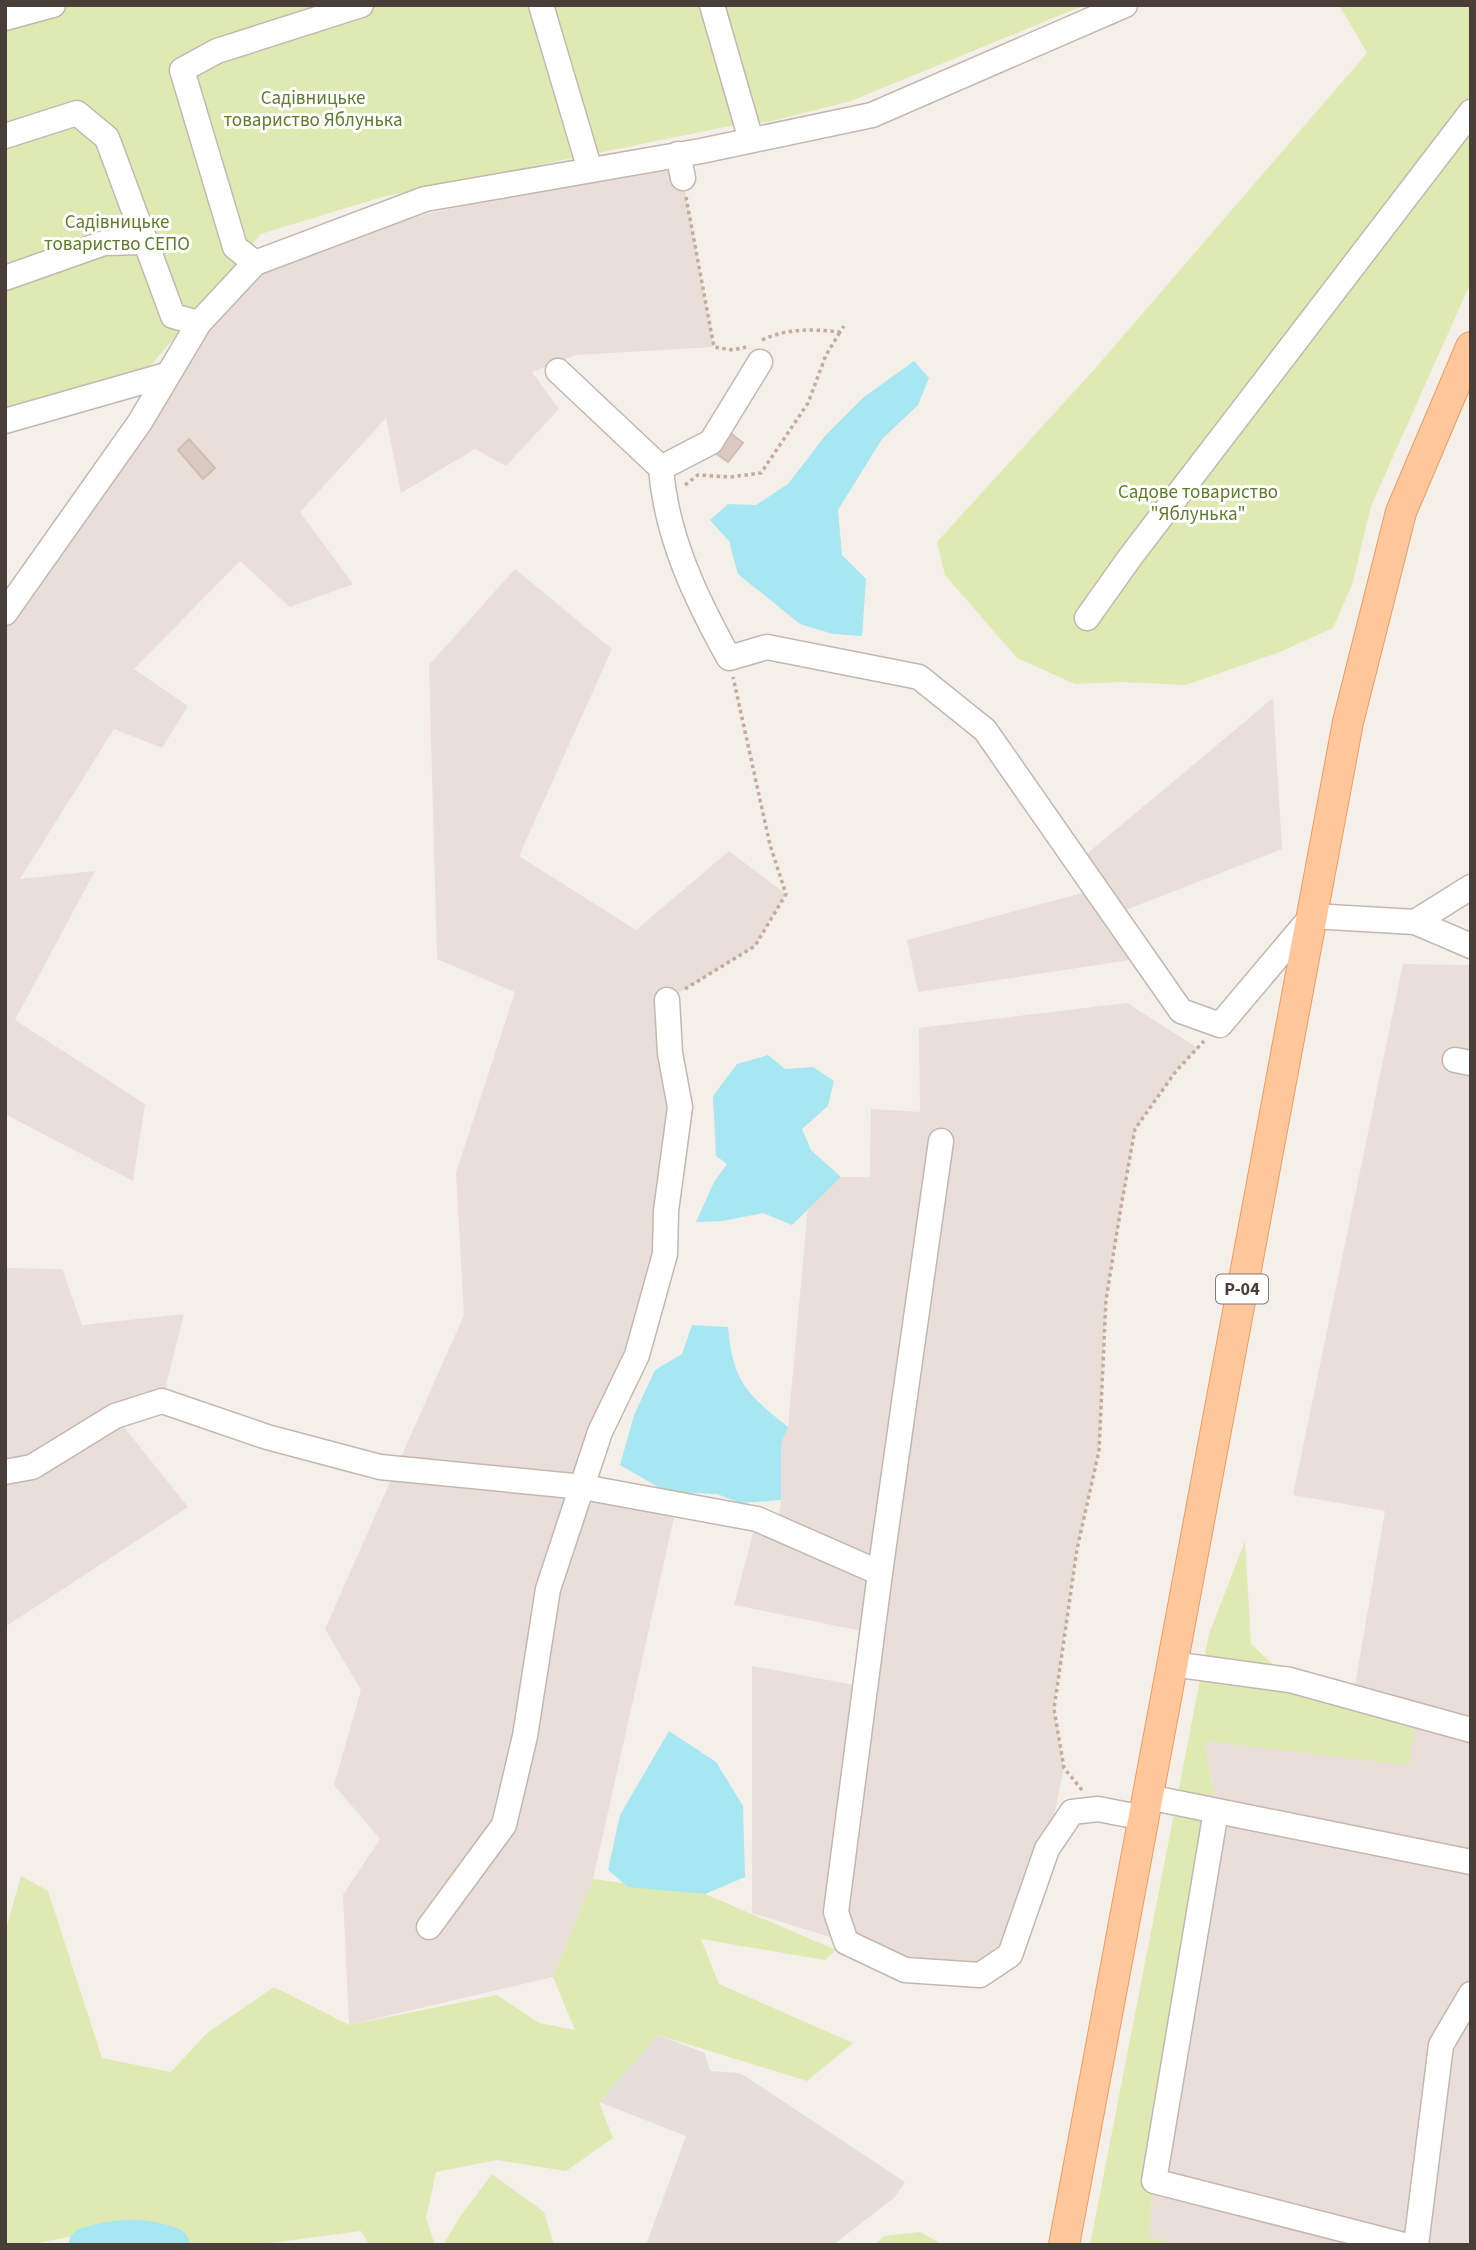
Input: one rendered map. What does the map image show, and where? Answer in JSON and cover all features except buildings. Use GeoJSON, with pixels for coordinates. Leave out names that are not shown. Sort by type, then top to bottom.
{"type":"FeatureCollection","features":[{"type":"Feature","properties":{"kind":"main road","name":"Р-04"},"geometry":{"type":"LineString","coordinates":[[1064,2245],[1348,722],[1401,512],[1471,347]]}},
{"type":"Feature","properties":{"kind":"street"},"geometry":{"type":"LineString","coordinates":[[5,18],[53,5]]}},
{"type":"Feature","properties":{"kind":"street"},"geometry":{"type":"LineString","coordinates":[[255,263],[235,247],[182,69],[216,51],[361,5]]}},
{"type":"Feature","properties":{"kind":"street"},"geometry":{"type":"LineString","coordinates":[[541,5],[590,170]]}},
{"type":"Feature","properties":{"kind":"street"},"geometry":{"type":"LineString","coordinates":[[712,5],[751,140]]}},
{"type":"Feature","properties":{"kind":"street"},"geometry":{"type":"LineString","coordinates":[[5,613],[140,422],[199,323],[255,263],[425,199],[590,170],[680,166],[751,140],[872,115],[1125,5]]}},
{"type":"Feature","properties":{"kind":"street"},"geometry":{"type":"LineString","coordinates":[[5,136],[76,113],[107,138],[173,316],[199,323]]}},
{"type":"Feature","properties":{"kind":"street"},"geometry":{"type":"LineString","coordinates":[[1087,618],[1130,556],[1471,113]]}},
{"type":"Feature","properties":{"kind":"street"},"geometry":{"type":"LineString","coordinates":[[5,278],[104,243],[144,242]]}},
{"type":"Feature","properties":{"kind":"street"},"geometry":{"type":"LineString","coordinates":[[661,468],[712,442],[760,362]]}},
{"type":"Feature","properties":{"kind":"street"},"geometry":{"type":"LineString","coordinates":[[558,371],[661,468],[663,503],[699,604],[729,658],[767,647],[919,677],[985,730],[1181,1011],[1220,1025],[1312,916],[1415,922],[1471,946]]}},
{"type":"Feature","properties":{"kind":"street"},"geometry":{"type":"LineString","coordinates":[[5,421],[166,375]]}},
{"type":"Feature","properties":{"kind":"street"},"geometry":{"type":"LineString","coordinates":[[1415,922],[1471,887]]}},
{"type":"Feature","properties":{"kind":"street"},"geometry":{"type":"LineString","coordinates":[[429,1927],[504,1825],[525,1736],[548,1589],[600,1432],[637,1355],[665,1254],[666,1211],[680,1107],[670,1053],[667,1000]]}},
{"type":"Feature","properties":{"kind":"street"},"geometry":{"type":"LineString","coordinates":[[941,1141],[835,1912],[846,1942],[905,1970],[980,1975],[1010,1955],[1047,1849],[1072,1812],[1146,1807],[1216,1811],[1471,1861]]}},
{"type":"Feature","properties":{"kind":"street"},"geometry":{"type":"LineString","coordinates":[[5,1472],[32,1467],[115,1416],[162,1401],[267,1437],[380,1467],[583,1486],[757,1520],[880,1573]]}},
{"type":"Feature","properties":{"kind":"street"},"geometry":{"type":"LineString","coordinates":[[1172,1664],[1290,1680],[1471,1730]]}},
{"type":"Feature","properties":{"kind":"street"},"geometry":{"type":"LineString","coordinates":[[1216,1811],[1154,2181],[1404,2245]]}},
{"type":"Feature","properties":{"kind":"street"},"geometry":{"type":"LineString","coordinates":[[1416,2245],[1441,2045],[1471,1994]]}},
{"type":"Feature","properties":{"kind":"path"},"geometry":{"type":"LineString","coordinates":[[680,166],[714,347],[733,350],[786,330],[801,333],[816,329],[840,332]]}},
{"type":"Feature","properties":{"kind":"path"},"geometry":{"type":"LineString","coordinates":[[663,503],[698,475],[730,477],[761,473],[808,403],[826,355],[844,326]]}},
{"type":"Feature","properties":{"kind":"path"},"geometry":{"type":"LineString","coordinates":[[667,1000],[755,946],[786,894],[770,845],[729,658]]}},
{"type":"Feature","properties":{"kind":"path"},"geometry":{"type":"LineString","coordinates":[[1098,1809],[1064,1768],[1054,1709],[1077,1549],[1099,1451],[1106,1300],[1112,1260],[1135,1129],[1176,1071],[1220,1025]]}},
{"type":"Feature","properties":{"kind":"shaded area"},"geometry":{"type":"Polygon","coordinates":[[[679,158],[714,347],[576,355],[532,372],[559,409],[506,466],[475,449],[401,493],[386,418],[300,512],[353,584],[290,607],[240,561],[134,669],[188,706],[162,748],[114,729],[20,879],[95,871],[15,1020],[145,1104],[133,1181],[5,1114],[5,590],[15,597],[166,378],[246,283],[289,258],[426,214],[679,158]]]}},
{"type":"Feature","properties":{"kind":"shaded area"},"geometry":{"type":"Polygon","coordinates":[[[515,569],[612,649],[519,856],[636,930],[729,851],[786,894],[755,946],[668,1000],[670,1053],[665,1254],[583,1486],[677,1504],[593,1879],[553,1977],[349,2025],[343,1895],[380,1839],[334,1785],[361,1690],[325,1629],[464,1315],[456,1173],[515,992],[437,959],[429,665],[515,569]]]}},
{"type":"Feature","properties":{"kind":"shaded area"},"geometry":{"type":"Polygon","coordinates":[[[1273,698],[1282,849],[1113,915],[1143,958],[918,992],[907,940],[1094,890],[1076,863],[1273,698]]]}},
{"type":"Feature","properties":{"kind":"shaded area"},"geometry":{"type":"Polygon","coordinates":[[[1403,964],[1471,965],[1471,2245],[1178,2245],[1148,2238],[1154,2181],[1216,1811],[1205,1741],[1409,1764],[1353,1697],[1385,1511],[1293,1495],[1403,964]]]}},
{"type":"Feature","properties":{"kind":"shaded area"},"geometry":{"type":"Polygon","coordinates":[[[1127,1003],[1198,1048],[1176,1071],[1135,1129],[1106,1300],[1099,1451],[1077,1549],[1054,1708],[1064,1768],[1047,1849],[1010,1955],[980,1975],[905,1970],[846,1942],[752,1913],[752,1666],[865,1687],[872,1633],[734,1605],[757,1519],[778,1528],[781,1444],[788,1427],[808,1206],[841,1177],[870,1177],[871,1109],[920,1112],[919,1028],[1127,1003]]]}},
{"type":"Feature","properties":{"kind":"shaded area"},"geometry":{"type":"Polygon","coordinates":[[[5,1268],[62,1269],[82,1325],[184,1314],[162,1401],[115,1416],[188,1507],[5,1627],[5,1268]]]}},
{"type":"Feature","properties":{"kind":"shaded area"},"geometry":{"type":"Polygon","coordinates":[[[658,2035],[705,2053],[710,2071],[740,2073],[905,2182],[895,2197],[833,2245],[646,2245],[686,2136],[599,2102],[658,2035]]]}},
{"type":"Feature","properties":{"kind":"green space"},"geometry":{"type":"Polygon","coordinates":[[[54,5],[1085,5],[851,101],[768,122],[740,124],[382,197],[261,234],[143,375],[5,413],[5,18],[54,5]]]}},
{"type":"Feature","properties":{"kind":"green space","name":"Садове товариство \"Яблунька\""},"geometry":{"type":"Polygon","coordinates":[[[1339,5],[1471,5],[1471,282],[1371,506],[1352,585],[1333,628],[1280,652],[1186,685],[1122,682],[1075,684],[1017,658],[945,575],[937,542],[1099,364],[1367,53],[1339,5]]]}},
{"type":"Feature","properties":{"kind":"green space"},"geometry":{"type":"Polygon","coordinates":[[[1245,1541],[1251,1644],[1290,1680],[1416,1715],[1409,1765],[1205,1741],[1216,1811],[1154,2181],[1148,2237],[1178,2245],[1090,2245],[1209,1634],[1245,1541]]]}},
{"type":"Feature","properties":{"kind":"green space"},"geometry":{"type":"Polygon","coordinates":[[[21,1876],[48,1891],[102,2058],[171,2072],[207,2033],[274,1987],[349,2025],[497,1995],[539,2023],[575,2030],[553,1977],[593,1879],[705,1894],[836,1950],[825,1960],[701,1939],[719,1984],[853,2043],[807,2081],[658,2035],[599,2102],[613,2138],[566,2171],[497,2160],[436,2172],[426,2218],[435,2245],[369,2245],[361,2231],[256,2245],[189,2245],[125,2226],[27,2245],[5,2245],[5,1932],[21,1876]]]}},
{"type":"Feature","properties":{"kind":"green space"},"geometry":{"type":"Polygon","coordinates":[[[492,2174],[544,2212],[554,2245],[443,2245],[459,2218],[492,2174]]]}},
{"type":"Feature","properties":{"kind":"green space"},"geometry":{"type":"Polygon","coordinates":[[[920,2232],[943,2245],[874,2245],[884,2236],[920,2232]]]}},
{"type":"Feature","properties":{"kind":"water"},"geometry":{"type":"Polygon","coordinates":[[[914,361],[929,378],[918,405],[882,439],[838,510],[842,555],[866,579],[862,636],[833,634],[800,624],[738,574],[729,541],[710,520],[728,504],[756,505],[788,484],[825,436],[864,397],[914,361]]]}},
{"type":"Feature","properties":{"kind":"water"},"geometry":{"type":"Polygon","coordinates":[[[768,1055],[785,1069],[813,1067],[834,1081],[828,1106],[802,1129],[811,1150],[841,1177],[792,1225],[763,1213],[723,1221],[696,1222],[714,1182],[727,1164],[716,1156],[713,1096],[737,1064],[768,1055]]]}},
{"type":"Feature","properties":{"kind":"water"},"geometry":{"type":"Polygon","coordinates":[[[692,1325],[728,1327],[734,1361],[744,1385],[788,1427],[781,1444],[781,1500],[740,1503],[717,1494],[667,1492],[620,1465],[634,1415],[655,1370],[682,1354],[692,1325]]]}},
{"type":"Feature","properties":{"kind":"water"},"geometry":{"type":"Polygon","coordinates":[[[669,1731],[716,1762],[743,1806],[745,1877],[705,1894],[628,1887],[608,1870],[620,1815],[669,1731]]]}},
{"type":"Feature","properties":{"kind":"waterway"},"geometry":{"type":"LineString","coordinates":[[86,2245],[129,2238],[151,2239],[172,2245]]}},
{"type":"Feature","properties":{"kind":"park label","name":"Садівницьке товариство Яблунька"},"geometry":{"type":"Point","coordinates":[313,109]}},
{"type":"Feature","properties":{"kind":"park label","name":"Садівницьке товариство СЕПО"},"geometry":{"type":"Point","coordinates":[117,233]}}]}
